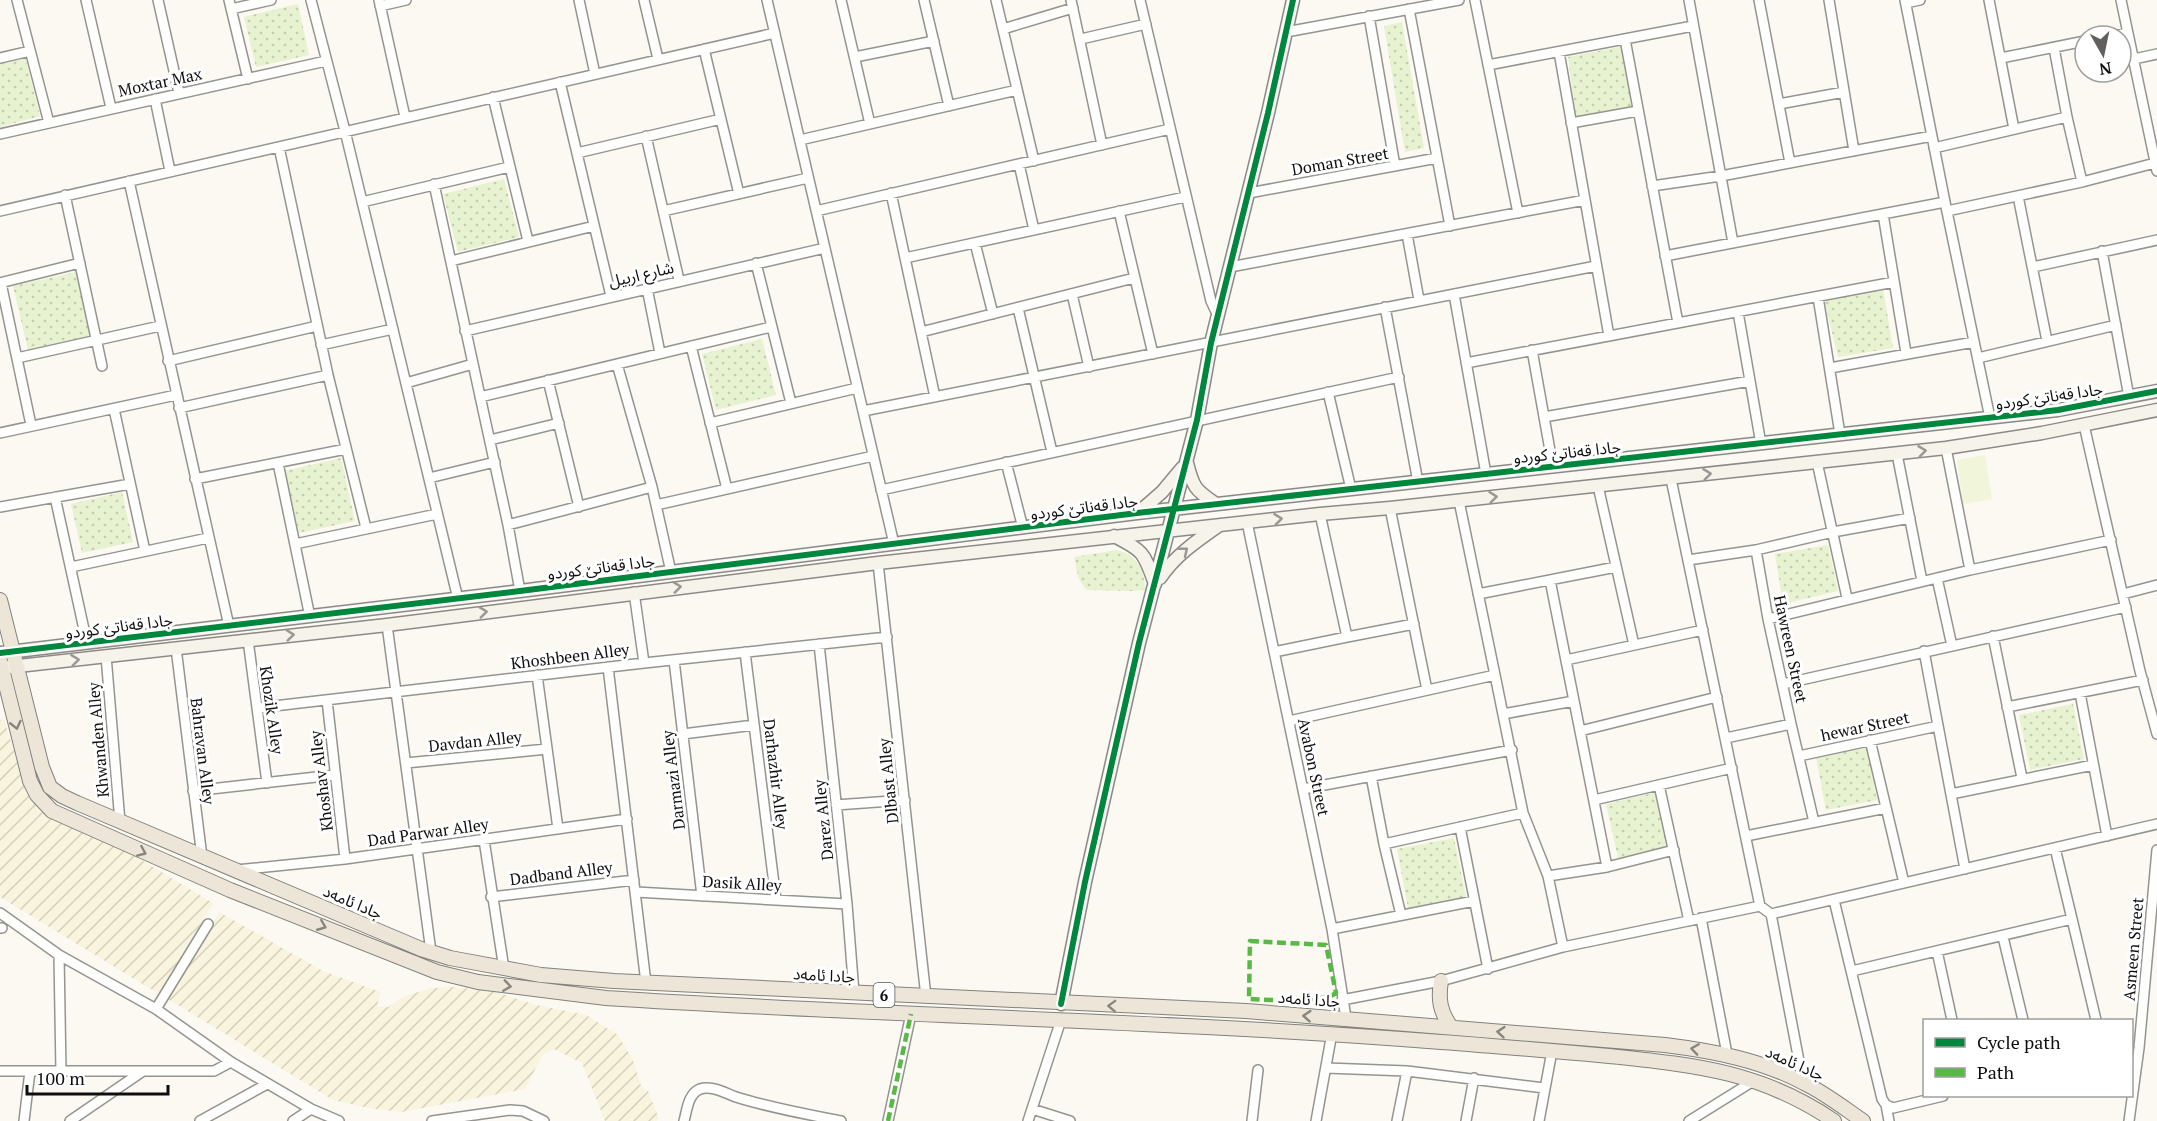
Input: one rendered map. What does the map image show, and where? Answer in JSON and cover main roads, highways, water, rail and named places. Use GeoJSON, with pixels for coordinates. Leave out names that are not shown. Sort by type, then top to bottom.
{"type":"FeatureCollection","features":[{"type":"Feature","properties":{"kind":"main road","name":"6"},"geometry":{"type":"LineString","coordinates":[[0,600],[7,652]]}},
{"type":"Feature","properties":{"kind":"main road","name":"جادا ئامەد"},"geometry":{"type":"LineString","coordinates":[[7,652],[17,666],[39,758],[48,784],[62,796],[431,952],[541,975],[645,983],[1235,1011],[1665,1045],[1727,1054],[1756,1063],[1803,1082],[1863,1121]]}},
{"type":"Feature","properties":{"kind":"main road","name":"جادا ئامەد"},"geometry":{"type":"LineString","coordinates":[[1,666],[27,772],[33,789],[46,806],[64,818],[230,890],[450,976],[581,996],[910,1014],[1198,1025],[1332,1033],[1552,1051],[1703,1067],[1755,1080],[1799,1099],[1833,1121]]}},
{"type":"Feature","properties":{"kind":"main road"},"geometry":{"type":"LineString","coordinates":[[1441,981],[1439,1001],[1441,1011],[1451,1027]]}},
{"type":"Feature","properties":{"kind":"main road"},"geometry":{"type":"LineString","coordinates":[[760,989],[760,1006]]}},
{"type":"Feature","properties":{"kind":"main road"},"geometry":{"type":"LineString","coordinates":[[790,1008],[791,990]]}}]}
